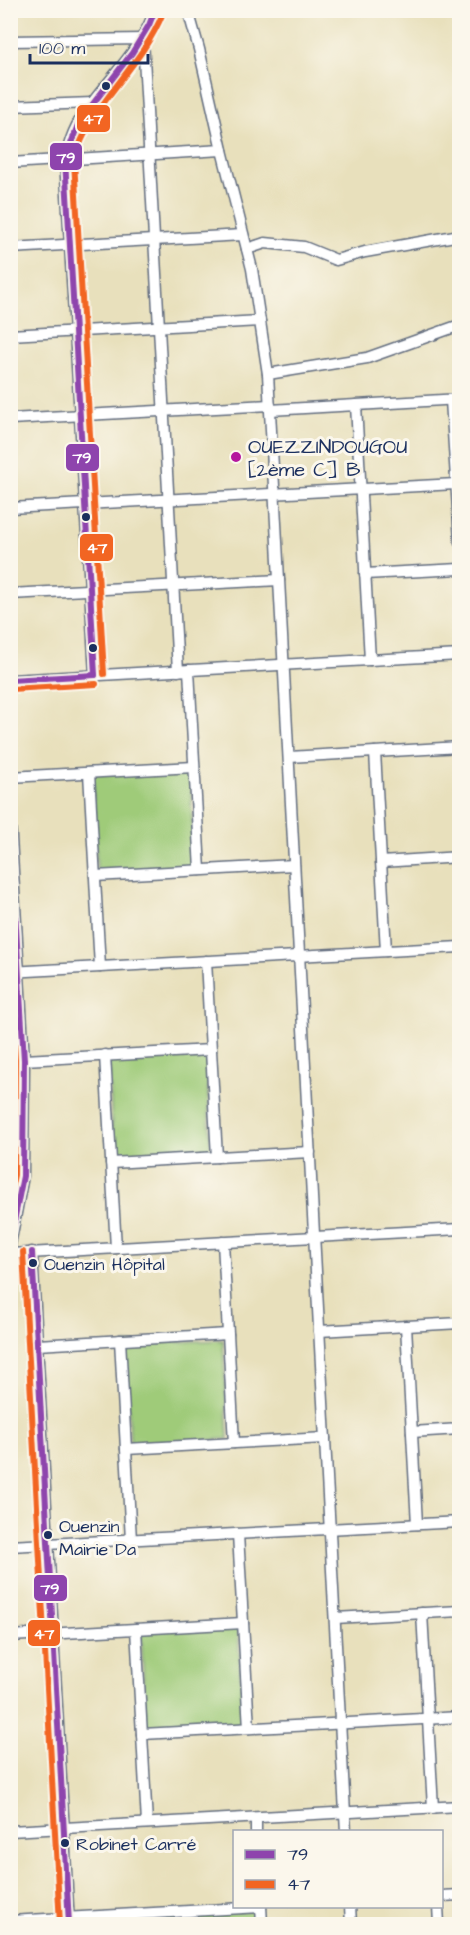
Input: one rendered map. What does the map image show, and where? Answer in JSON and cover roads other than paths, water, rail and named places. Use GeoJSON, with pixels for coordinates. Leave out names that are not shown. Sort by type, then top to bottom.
{"type":"FeatureCollection","features":[{"type":"Feature","properties":{"kind":"street"},"geometry":{"type":"LineString","coordinates":[[94,675],[65,160],[73,134],[93,103],[143,39],[156,10]]}},
{"type":"Feature","properties":{"kind":"street"},"geometry":{"type":"LineString","coordinates":[[188,10],[200,49],[247,249],[268,374],[346,1830]]}},
{"type":"Feature","properties":{"kind":"street"},"geometry":{"type":"LineString","coordinates":[[10,41],[143,39]]}},
{"type":"Feature","properties":{"kind":"street"},"geometry":{"type":"LineString","coordinates":[[143,39],[173,586],[194,767],[200,870]]}},
{"type":"Feature","properties":{"kind":"street"},"geometry":{"type":"LineString","coordinates":[[10,106],[93,103]]}},
{"type":"Feature","properties":{"kind":"street"},"geometry":{"type":"LineString","coordinates":[[10,163],[222,150]]}},
{"type":"Feature","properties":{"kind":"street"},"geometry":{"type":"LineString","coordinates":[[10,248],[243,235]]}},
{"type":"Feature","properties":{"kind":"street"},"geometry":{"type":"LineString","coordinates":[[247,249],[266,243],[304,247],[336,260],[364,252],[459,235]]}},
{"type":"Feature","properties":{"kind":"street"},"geometry":{"type":"LineString","coordinates":[[10,335],[260,321]]}},
{"type":"Feature","properties":{"kind":"street"},"geometry":{"type":"LineString","coordinates":[[268,374],[367,358],[459,326]]}},
{"type":"Feature","properties":{"kind":"street"},"geometry":{"type":"LineString","coordinates":[[10,419],[455,399],[459,542]]}},
{"type":"Feature","properties":{"kind":"street"},"geometry":{"type":"LineString","coordinates":[[356,405],[370,660]]}},
{"type":"Feature","properties":{"kind":"street"},"geometry":{"type":"LineString","coordinates":[[10,508],[456,484]]}},
{"type":"Feature","properties":{"kind":"street"},"geometry":{"type":"LineString","coordinates":[[365,574],[459,569]]}},
{"type":"Feature","properties":{"kind":"street"},"geometry":{"type":"LineString","coordinates":[[10,594],[279,580]]}},
{"type":"Feature","properties":{"kind":"street"},"geometry":{"type":"LineString","coordinates":[[10,680],[459,655]]}},
{"type":"Feature","properties":{"kind":"street"},"geometry":{"type":"LineString","coordinates":[[288,757],[459,747]]}},
{"type":"Feature","properties":{"kind":"street"},"geometry":{"type":"LineString","coordinates":[[375,752],[386,951]]}},
{"type":"Feature","properties":{"kind":"street"},"geometry":{"type":"LineString","coordinates":[[10,777],[194,767]]}},
{"type":"Feature","properties":{"kind":"street"},"geometry":{"type":"LineString","coordinates":[[89,772],[100,967]]}},
{"type":"Feature","properties":{"kind":"street"},"geometry":{"type":"LineString","coordinates":[[10,820],[15,971],[24,1060],[23,1176],[10,1245]]}},
{"type":"Feature","properties":{"kind":"street"},"geometry":{"type":"LineString","coordinates":[[381,862],[459,857]]}},
{"type":"Feature","properties":{"kind":"street"},"geometry":{"type":"LineString","coordinates":[[95,876],[294,865]]}},
{"type":"Feature","properties":{"kind":"street"},"geometry":{"type":"LineString","coordinates":[[15,971],[459,947]]}},
{"type":"Feature","properties":{"kind":"street"},"geometry":{"type":"LineString","coordinates":[[206,961],[217,1157]]}},
{"type":"Feature","properties":{"kind":"street"},"geometry":{"type":"LineString","coordinates":[[24,1060],[211,1050]]}},
{"type":"Feature","properties":{"kind":"street"},"geometry":{"type":"LineString","coordinates":[[105,1055],[116,1248]]}},
{"type":"Feature","properties":{"kind":"street"},"geometry":{"type":"LineString","coordinates":[[111,1162],[310,1152]]}},
{"type":"Feature","properties":{"kind":"street"},"geometry":{"type":"LineString","coordinates":[[10,1254],[459,1229]]}},
{"type":"Feature","properties":{"kind":"street"},"geometry":{"type":"LineString","coordinates":[[223,1242],[234,1443]]}},
{"type":"Feature","properties":{"kind":"street"},"geometry":{"type":"LineString","coordinates":[[32,1252],[69,1921]]}},
{"type":"Feature","properties":{"kind":"street"},"geometry":{"type":"LineString","coordinates":[[319,1331],[459,1323]]}},
{"type":"Feature","properties":{"kind":"street"},"geometry":{"type":"LineString","coordinates":[[406,1326],[417,1524]]}},
{"type":"Feature","properties":{"kind":"street"},"geometry":{"type":"LineString","coordinates":[[37,1345],[228,1334]]}},
{"type":"Feature","properties":{"kind":"street"},"geometry":{"type":"LineString","coordinates":[[120,1340],[131,1540]]}},
{"type":"Feature","properties":{"kind":"street"},"geometry":{"type":"LineString","coordinates":[[412,1432],[459,1430]]}},
{"type":"Feature","properties":{"kind":"street"},"geometry":{"type":"LineString","coordinates":[[126,1449],[325,1438]]}},
{"type":"Feature","properties":{"kind":"street"},"geometry":{"type":"LineString","coordinates":[[10,1546],[459,1522]]}},
{"type":"Feature","properties":{"kind":"street"},"geometry":{"type":"LineString","coordinates":[[238,1534],[249,1728]]}},
{"type":"Feature","properties":{"kind":"street"},"geometry":{"type":"LineString","coordinates":[[334,1618],[459,1611]]}},
{"type":"Feature","properties":{"kind":"street"},"geometry":{"type":"LineString","coordinates":[[422,1613],[433,1808]]}},
{"type":"Feature","properties":{"kind":"street"},"geometry":{"type":"LineString","coordinates":[[10,1636],[243,1623]]}},
{"type":"Feature","properties":{"kind":"street"},"geometry":{"type":"LineString","coordinates":[[136,1629],[147,1823]]}},
{"type":"Feature","properties":{"kind":"street"},"geometry":{"type":"LineString","coordinates":[[142,1734],[459,1717]]}},
{"type":"Feature","properties":{"kind":"street"},"geometry":{"type":"LineString","coordinates":[[10,1831],[459,1806]]}},
{"type":"Feature","properties":{"kind":"street"},"geometry":{"type":"LineString","coordinates":[[256,1818],[256,1830]]}},
{"type":"Feature","properties":{"kind":"street"},"geometry":{"type":"LineString","coordinates":[[443,1896],[459,1895]]}},
{"type":"Feature","properties":{"kind":"street"},"geometry":{"type":"LineString","coordinates":[[10,1921],[152,1919],[252,1908]]}},
{"type":"Feature","properties":{"kind":"street"},"geometry":{"type":"LineString","coordinates":[[261,1908],[262,1924]]}},
{"type":"Feature","properties":{"kind":"street"},"geometry":{"type":"LineString","coordinates":[[350,1908],[351,1924]]}},
{"type":"Feature","properties":{"kind":"street"},"geometry":{"type":"LineString","coordinates":[[438,1908],[439,1924]]}},
{"type":"Feature","properties":{"kind":"place","name":"OUEZZINDOUGOU [2ème C] B"},"geometry":{"type":"Point","coordinates":[236,457]}},
{"type":"Feature","properties":{"kind":"place","name":"Ouenzin Hôpital"},"geometry":{"type":"Point","coordinates":[33,1263]}},
{"type":"Feature","properties":{"kind":"place","name":"Ouenzin Mairie Da"},"geometry":{"type":"Point","coordinates":[48,1535]}},
{"type":"Feature","properties":{"kind":"place","name":"Robinet Carré"},"geometry":{"type":"Point","coordinates":[65,1843]}}]}
